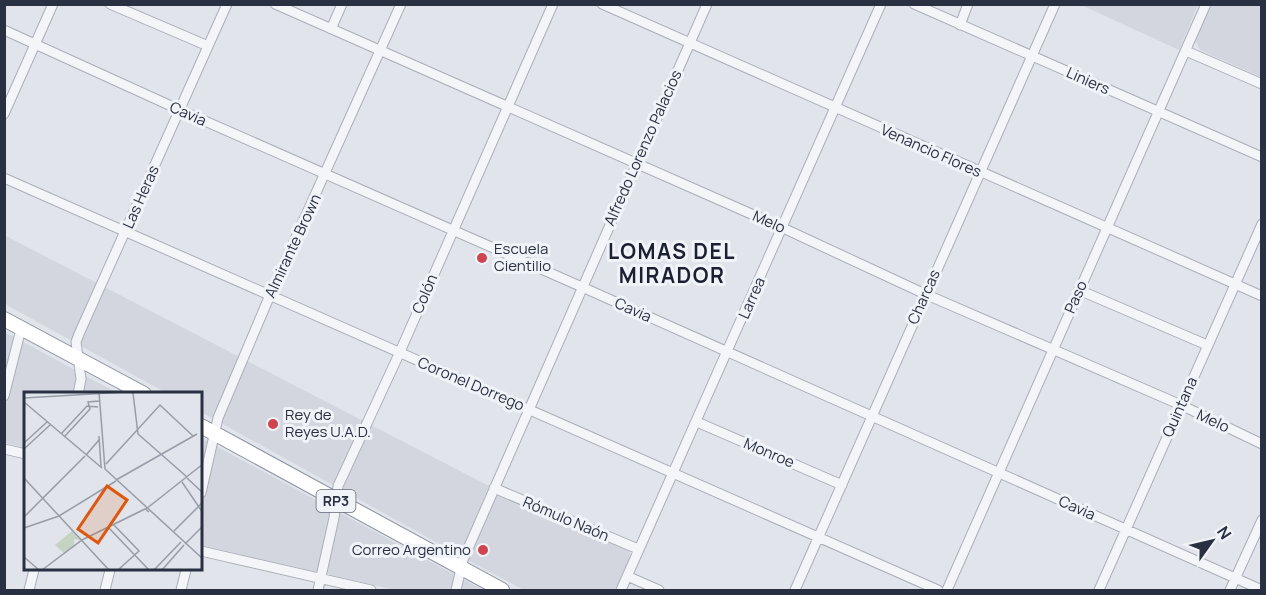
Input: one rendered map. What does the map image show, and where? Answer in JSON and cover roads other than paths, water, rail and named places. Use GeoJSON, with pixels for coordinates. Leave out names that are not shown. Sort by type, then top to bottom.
{"type":"FeatureCollection","features":[{"type":"Feature","properties":{"kind":"highway"},"geometry":{"type":"LineString","coordinates":[[4,319],[140,392]]}},
{"type":"Feature","properties":{"kind":"highway","name":"RP3"},"geometry":{"type":"LineString","coordinates":[[207,430],[502,591]]}},
{"type":"Feature","properties":{"kind":"street"},"geometry":{"type":"LineString","coordinates":[[4,114],[53,4]]}},
{"type":"Feature","properties":{"kind":"street"},"geometry":{"type":"LineString","coordinates":[[110,4],[208,46]]}},
{"type":"Feature","properties":{"kind":"street","name":"Las Heras"},"geometry":{"type":"LineString","coordinates":[[78,392],[81,379],[76,342],[79,334],[227,4]]}},
{"type":"Feature","properties":{"kind":"street","name":"Melo"},"geometry":{"type":"LineString","coordinates":[[275,4],[783,228],[1053,351],[1181,405],[1262,444]]}},
{"type":"Feature","properties":{"kind":"street"},"geometry":{"type":"LineString","coordinates":[[331,29],[342,4]]}},
{"type":"Feature","properties":{"kind":"street","name":"Almirante Brown"},"geometry":{"type":"LineString","coordinates":[[202,482],[207,430],[218,418],[270,295],[401,4]]}},
{"type":"Feature","properties":{"kind":"street","name":"Colón"},"geometry":{"type":"LineString","coordinates":[[318,591],[337,501],[338,486],[399,354],[553,4]]}},
{"type":"Feature","properties":{"kind":"street","name":"Venancio Flores"},"geometry":{"type":"LineString","coordinates":[[602,4],[1262,296]]}},
{"type":"Feature","properties":{"kind":"street","name":"Alfredo Lorenzo Palacios"},"geometry":{"type":"LineString","coordinates":[[456,591],[461,567],[528,408],[707,4]]}},
{"type":"Feature","properties":{"kind":"street","name":"Larrea"},"geometry":{"type":"LineString","coordinates":[[621,591],[881,4]]}},
{"type":"Feature","properties":{"kind":"street","name":"Liniers"},"geometry":{"type":"LineString","coordinates":[[914,4],[1262,157]]}},
{"type":"Feature","properties":{"kind":"street"},"geometry":{"type":"LineString","coordinates":[[960,25],[968,4]]}},
{"type":"Feature","properties":{"kind":"street","name":"Charcas"},"geometry":{"type":"LineString","coordinates":[[795,591],[1055,4]]}},
{"type":"Feature","properties":{"kind":"street","name":"Paso"},"geometry":{"type":"LineString","coordinates":[[947,591],[1206,4]]}},
{"type":"Feature","properties":{"kind":"street","name":"Cavia"},"geometry":{"type":"LineString","coordinates":[[4,30],[1262,590]]}},
{"type":"Feature","properties":{"kind":"street"},"geometry":{"type":"LineString","coordinates":[[1186,51],[1262,84]]}},
{"type":"Feature","properties":{"kind":"street","name":"Coronel Dorrego"},"geometry":{"type":"LineString","coordinates":[[4,178],[938,591]]}},
{"type":"Feature","properties":{"kind":"street","name":"Quintana"},"geometry":{"type":"LineString","coordinates":[[1099,591],[1262,224]]}},
{"type":"Feature","properties":{"kind":"street"},"geometry":{"type":"LineString","coordinates":[[1079,290],[1207,345]]}},
{"type":"Feature","properties":{"kind":"street"},"geometry":{"type":"LineString","coordinates":[[4,396],[21,328]]}},
{"type":"Feature","properties":{"kind":"street","name":"Monroe"},"geometry":{"type":"LineString","coordinates":[[697,422],[842,484]]}},
{"type":"Feature","properties":{"kind":"street"},"geometry":{"type":"LineString","coordinates":[[4,449],[24,454]]}},
{"type":"Feature","properties":{"kind":"street","name":"Rómulo Naón"},"geometry":{"type":"LineString","coordinates":[[494,488],[638,549]]}},
{"type":"Feature","properties":{"kind":"street"},"geometry":{"type":"LineString","coordinates":[[1230,591],[1262,520]]}},
{"type":"Feature","properties":{"kind":"street"},"geometry":{"type":"LineString","coordinates":[[202,551],[371,591]]}},
{"type":"Feature","properties":{"kind":"street"},"geometry":{"type":"LineString","coordinates":[[29,591],[34,571]]}},
{"type":"Feature","properties":{"kind":"street"},"geometry":{"type":"LineString","coordinates":[[105,591],[110,571]]}},
{"type":"Feature","properties":{"kind":"street"},"geometry":{"type":"LineString","coordinates":[[181,591],[186,571]]}},
{"type":"Feature","properties":{"kind":"street"},"geometry":{"type":"LineString","coordinates":[[627,576],[659,591]]}},
{"type":"Feature","properties":{"kind":"place","name":"Escuela Cientilio"},"geometry":{"type":"Point","coordinates":[482,258]}},
{"type":"Feature","properties":{"kind":"place","name":"Rey de Reyes U.A.D."},"geometry":{"type":"Point","coordinates":[273,424]}},
{"type":"Feature","properties":{"kind":"place","name":"Correo Argentino"},"geometry":{"type":"Point","coordinates":[483,550]}},
{"type":"Feature","properties":{"kind":"district","name":"LOMAS DEL MIRADOR"},"geometry":{"type":"Point","coordinates":[672,264]}}]}
